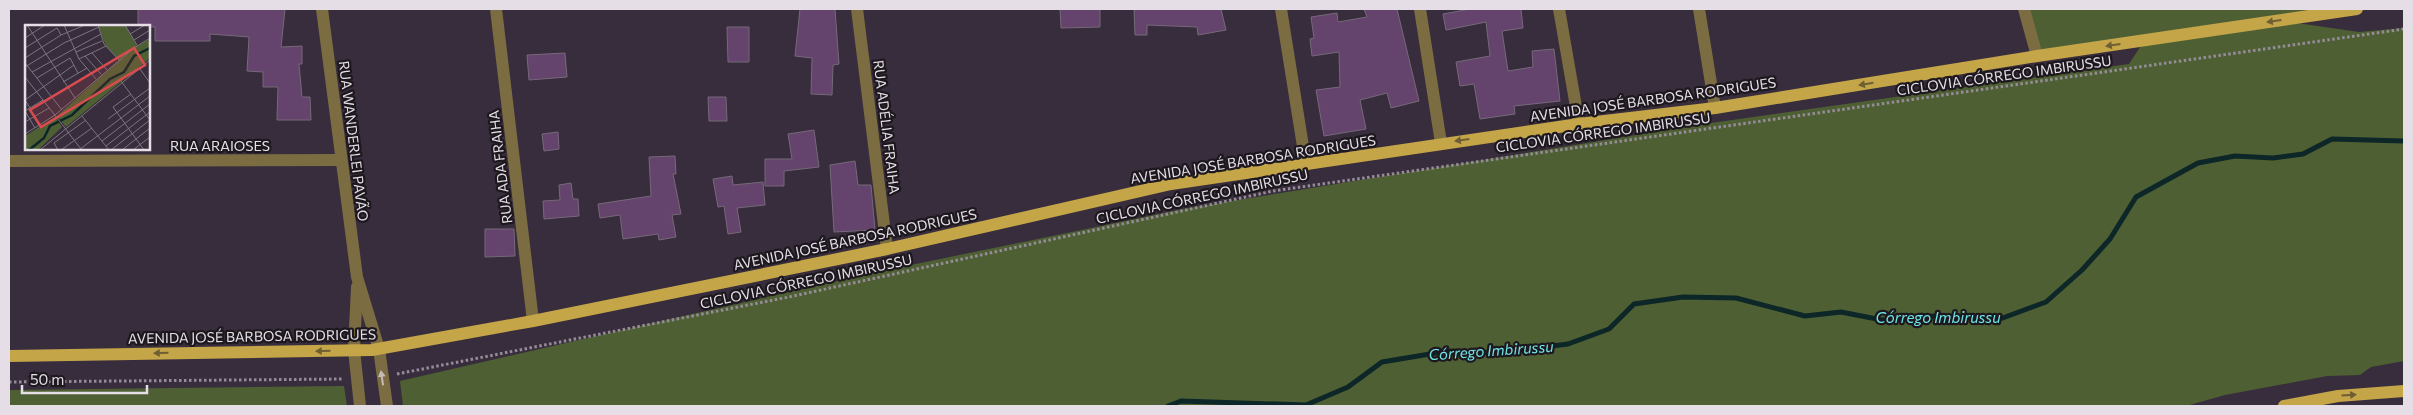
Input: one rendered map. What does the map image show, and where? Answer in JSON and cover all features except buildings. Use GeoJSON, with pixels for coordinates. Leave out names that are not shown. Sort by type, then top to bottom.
{"type":"FeatureCollection","features":[{"type":"Feature","properties":{"kind":"main road","name":"AVENIDA JOSÉ BARBOSA RODRIGUES"},"geometry":{"type":"LineString","coordinates":[[9,356],[379,349],[533,321],[887,249],[1171,184],[1441,143],[1715,108],[2037,56],[2356,9]]}},
{"type":"Feature","properties":{"kind":"main road"},"geometry":{"type":"LineString","coordinates":[[2284,406],[2304,404],[2338,396],[2404,391]]}},
{"type":"Feature","properties":{"kind":"street","name":"RUA WANDERLEI PAVÃO"},"geometry":{"type":"LineString","coordinates":[[322,9],[357,277],[354,350],[360,406]]}},
{"type":"Feature","properties":{"kind":"street","name":"RUA ADA FRAIHA"},"geometry":{"type":"LineString","coordinates":[[496,9],[533,321]]}},
{"type":"Feature","properties":{"kind":"street","name":"RUA ADÉLIA FRAIHA"},"geometry":{"type":"LineString","coordinates":[[856,9],[887,249]]}},
{"type":"Feature","properties":{"kind":"street"},"geometry":{"type":"LineString","coordinates":[[1280,9],[1306,165]]}},
{"type":"Feature","properties":{"kind":"street"},"geometry":{"type":"LineString","coordinates":[[1420,9],[1441,143]]}},
{"type":"Feature","properties":{"kind":"street"},"geometry":{"type":"LineString","coordinates":[[1559,9],[1579,124]]}},
{"type":"Feature","properties":{"kind":"street"},"geometry":{"type":"LineString","coordinates":[[1699,9],[1715,108]]}},
{"type":"Feature","properties":{"kind":"street"},"geometry":{"type":"LineString","coordinates":[[2024,9],[2037,56]]}},
{"type":"Feature","properties":{"kind":"street","name":"RUA ARAIOSES"},"geometry":{"type":"LineString","coordinates":[[9,161],[342,160]]}},
{"type":"Feature","properties":{"kind":"street","name":"RUA WANDERLEI PAVÃO"},"geometry":{"type":"LineString","coordinates":[[357,277],[379,349],[387,406]]}},
{"type":"Feature","properties":{"kind":"path","name":"CICLOVIA CÓRREGO IMBIRUSSU"},"geometry":{"type":"LineString","coordinates":[[382,376],[406,373],[789,297],[1273,191],[2404,29]]}},
{"type":"Feature","properties":{"kind":"path"},"geometry":{"type":"LineString","coordinates":[[9,382],[357,378]]}},
{"type":"Feature","properties":{"kind":"green space"},"geometry":{"type":"Polygon","coordinates":[[[2024,9],[2357,9],[2297,23],[2359,32],[2404,28],[2404,361],[2371,367],[2360,375],[2327,376],[2225,395],[2186,406],[403,406],[400,381],[877,272],[1183,209],[1704,124],[2129,64],[2144,41],[2037,56],[2024,9]]]}},
{"type":"Feature","properties":{"kind":"green space"},"geometry":{"type":"Polygon","coordinates":[[[344,386],[347,406],[9,406],[9,390],[344,386]]]}},
{"type":"Feature","properties":{"kind":"waterway","name":"Córrego Imbirussu"},"geometry":{"type":"LineString","coordinates":[[1168,406],[1181,401],[1306,405],[1348,387],[1382,362],[1448,351],[1497,353],[1568,344],[1609,329],[1634,304],[1683,297],[1736,298],[1805,316],[1841,312],[1882,320],[1934,316],[2000,319],[2046,302],[2082,270],[2110,239],[2136,197],[2198,163],[2235,156],[2273,158],[2303,154],[2332,139],[2404,141]]}}]}
